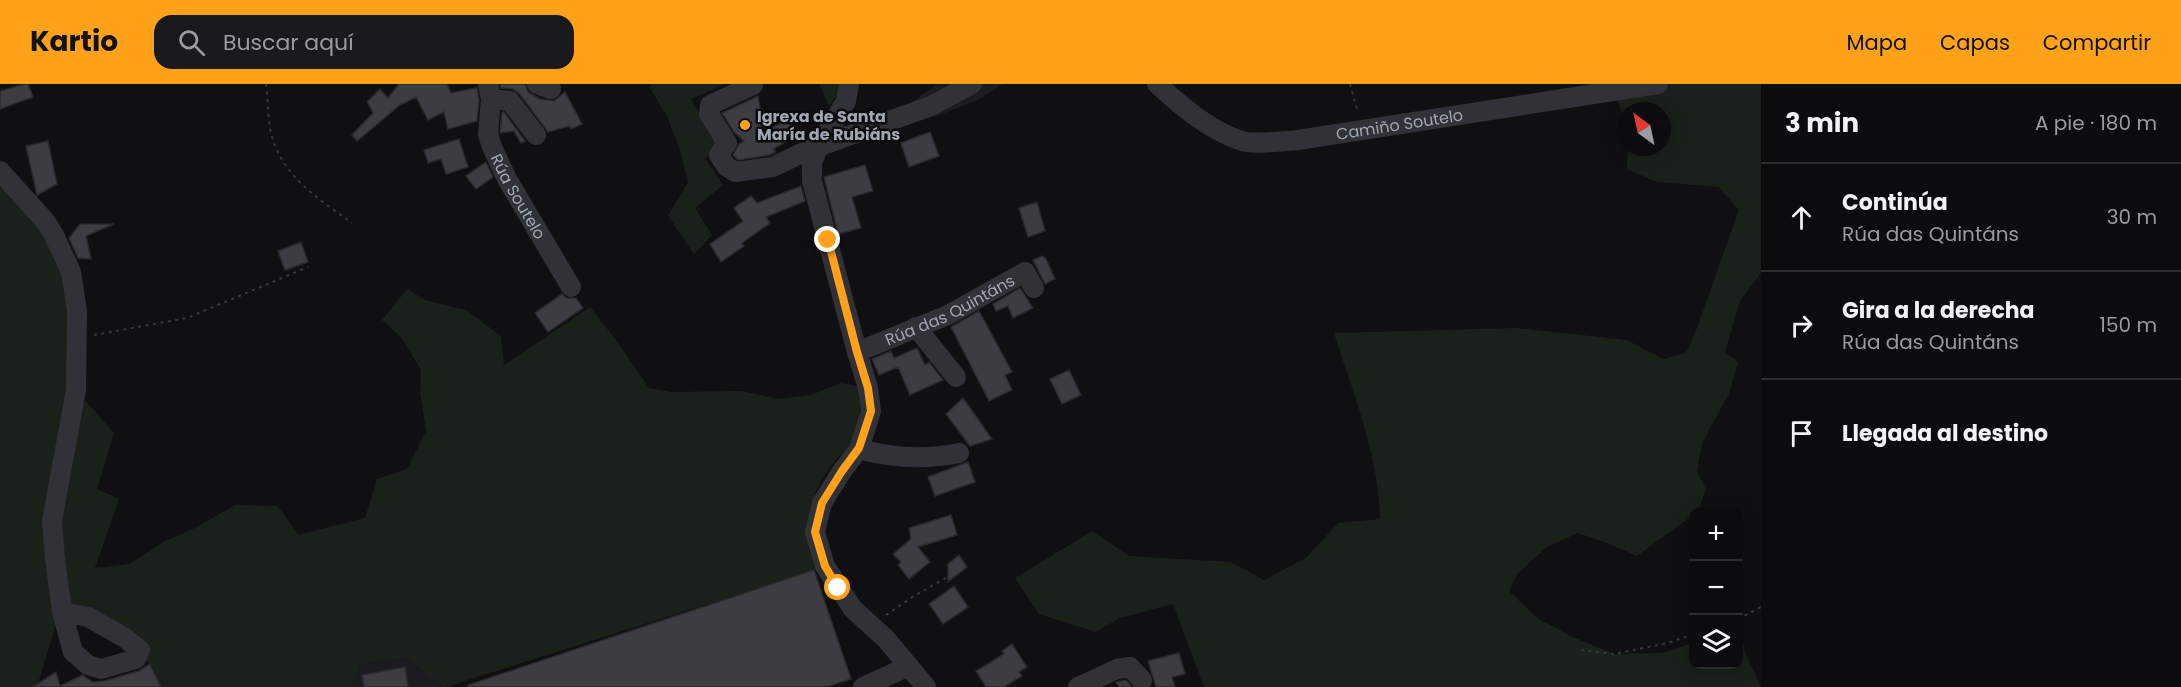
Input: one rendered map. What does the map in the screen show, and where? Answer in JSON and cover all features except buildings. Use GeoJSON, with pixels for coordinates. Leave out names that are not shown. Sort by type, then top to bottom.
{"type":"FeatureCollection","features":[{"type":"Feature","properties":{"kind":"street"},"geometry":{"type":"LineString","coordinates":[[849,84],[846,101],[812,162],[812,181],[868,388],[871,411],[859,448],[822,503],[815,532],[825,566],[853,609],[886,639],[926,687]]}},
{"type":"Feature","properties":{"kind":"street"},"geometry":{"type":"LineString","coordinates":[[753,85],[710,105],[709,114],[727,144],[719,155],[726,166],[735,172],[761,170],[773,166],[819,146],[931,106],[972,84]]}},
{"type":"Feature","properties":{"kind":"street","name":"Camiño Soutelo"},"geometry":{"type":"LineString","coordinates":[[1157,84],[1176,102],[1211,126],[1244,141],[1298,140],[1658,84]]}},
{"type":"Feature","properties":{"kind":"street","name":"Rúa Soutelo"},"geometry":{"type":"LineString","coordinates":[[536,135],[510,101],[489,92],[488,134],[492,147],[507,179],[571,288]]}},
{"type":"Feature","properties":{"kind":"street"},"geometry":{"type":"LineString","coordinates":[[0,171],[46,222],[71,272],[77,311],[76,390],[52,520],[62,612]]}},
{"type":"Feature","properties":{"kind":"street","name":"Rúa das Quintáns"},"geometry":{"type":"LineString","coordinates":[[857,352],[948,315],[1025,272],[1034,288]]}},
{"type":"Feature","properties":{"kind":"street"},"geometry":{"type":"LineString","coordinates":[[916,327],[956,376]]}},
{"type":"Feature","properties":{"kind":"street"},"geometry":{"type":"LineString","coordinates":[[859,448],[880,454],[933,458],[959,453]]}},
{"type":"Feature","properties":{"kind":"street"},"geometry":{"type":"LineString","coordinates":[[863,687],[909,666]]}},
{"type":"Feature","properties":{"kind":"street"},"geometry":{"type":"LineString","coordinates":[[1078,687],[1117,669],[1130,667],[1142,680]]}},
{"type":"Feature","properties":{"kind":"path"},"geometry":{"type":"LineString","coordinates":[[266,84],[268,116],[273,141],[292,175],[322,202],[352,223]]}},
{"type":"Feature","properties":{"kind":"path"},"geometry":{"type":"LineString","coordinates":[[1350,84],[1362,129]]}},
{"type":"Feature","properties":{"kind":"path"},"geometry":{"type":"LineString","coordinates":[[77,337],[112,333],[187,318],[308,267]]}},
{"type":"Feature","properties":{"kind":"path"},"geometry":{"type":"LineString","coordinates":[[873,627],[893,610],[946,578]]}},
{"type":"Feature","properties":{"kind":"path"},"geometry":{"type":"LineString","coordinates":[[1743,616],[1761,607]]}},
{"type":"Feature","properties":{"kind":"path"},"geometry":{"type":"LineString","coordinates":[[1581,650],[1614,654],[1668,644],[1689,636]]}},
{"type":"Feature","properties":{"kind":"shaded area"},"geometry":{"type":"Polygon","coordinates":[[[652,84],[726,84],[691,99],[721,148],[705,158],[723,185],[695,208],[712,235],[694,254],[668,216],[688,182],[679,147],[667,116],[650,88],[652,84]]]}},
{"type":"Feature","properties":{"kind":"shaded area"},"geometry":{"type":"Polygon","coordinates":[[[819,84],[845,84],[829,106],[819,84]]]}},
{"type":"Feature","properties":{"kind":"shaded area"},"geometry":{"type":"Polygon","coordinates":[[[937,84],[1003,84],[978,100],[935,117],[931,106],[882,124],[937,84]]]}},
{"type":"Feature","properties":{"kind":"shaded area"},"geometry":{"type":"Polygon","coordinates":[[[1654,84],[1761,84],[1761,273],[1740,301],[1725,352],[1738,362],[1729,394],[1702,443],[1697,471],[1706,489],[1699,507],[1689,507],[1689,518],[1637,556],[1578,533],[1547,547],[1517,574],[1509,591],[1537,618],[1573,637],[1614,654],[1663,653],[1689,644],[1689,669],[1743,669],[1743,643],[1761,687],[1204,687],[1173,604],[1120,618],[1096,632],[1039,614],[1015,578],[1092,531],[1129,556],[1231,562],[1264,580],[1306,558],[1338,523],[1380,519],[1379,495],[1370,448],[1334,333],[1516,328],[1627,340],[1663,359],[1686,353],[1739,210],[1719,187],[1657,182],[1627,169],[1628,156],[1671,156],[1671,102],[1618,102],[1615,91],[1654,84]]]}},
{"type":"Feature","properties":{"kind":"shaded area"},"geometry":{"type":"Polygon","coordinates":[[[0,177],[40,216],[71,272],[76,390],[114,433],[97,489],[119,499],[95,568],[129,564],[165,541],[195,528],[235,505],[278,506],[298,535],[365,518],[377,479],[407,469],[426,431],[420,391],[421,370],[401,337],[382,320],[407,289],[425,300],[466,310],[501,336],[504,365],[590,307],[649,388],[671,392],[741,391],[779,399],[811,395],[841,383],[861,387],[861,400],[853,440],[825,475],[809,514],[809,541],[818,569],[446,687],[441,687],[407,658],[360,665],[353,687],[161,687],[154,670],[140,650],[59,614],[37,687],[0,687],[0,177]]]}},
{"type":"Feature","properties":{"kind":"shaded area"},"geometry":{"type":"Polygon","coordinates":[[[407,658],[441,687],[353,687],[360,665],[407,658]]]}},
{"type":"Feature","properties":{"kind":"place","name":"Igrexa de Santa María de Rubiáns"},"geometry":{"type":"Point","coordinates":[745,125]}},
{"type":"Feature","properties":{"kind":"route"},"geometry":{"type":"LineString","coordinates":[[828,240],[868,388],[871,411],[859,448],[822,503],[815,532],[825,566],[838,588]]}}]}
